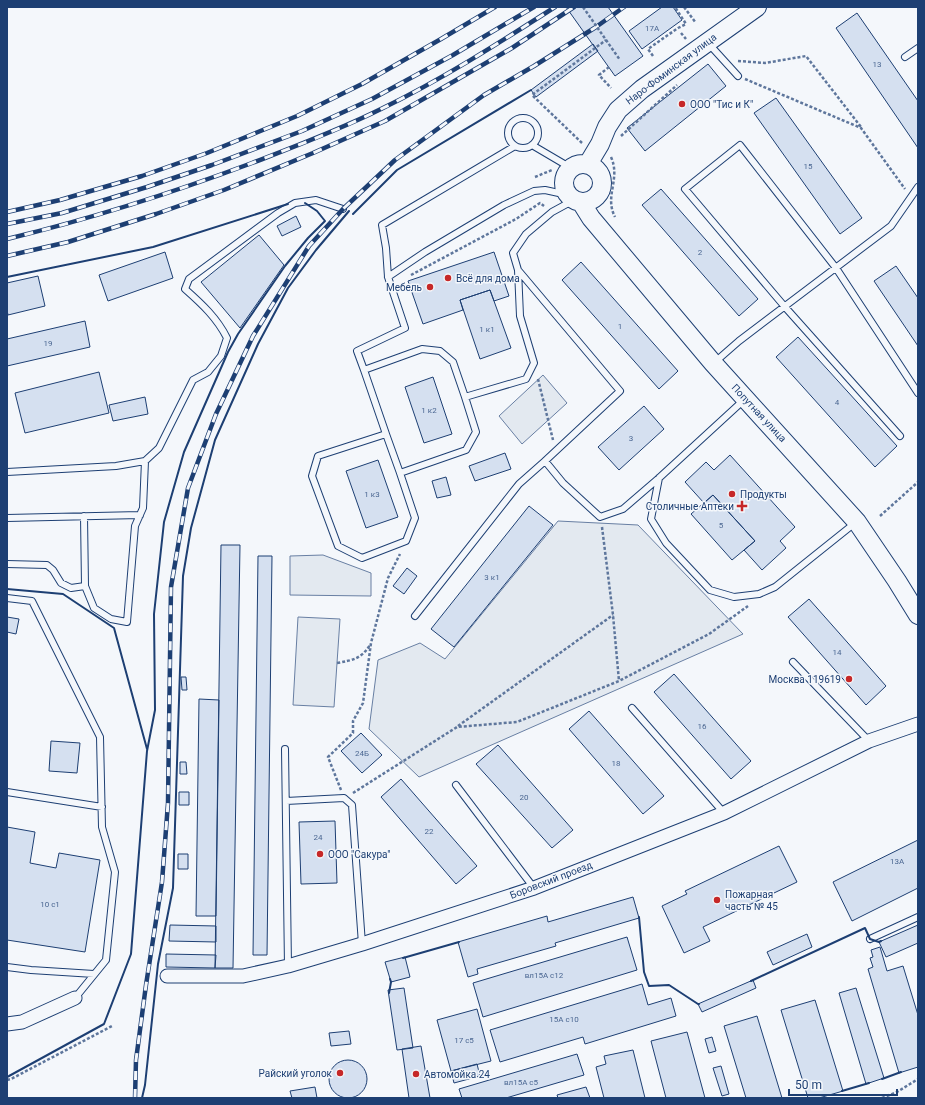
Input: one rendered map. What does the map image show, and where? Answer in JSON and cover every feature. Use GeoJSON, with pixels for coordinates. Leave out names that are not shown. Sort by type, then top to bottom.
{"type":"FeatureCollection","features":[{"type":"Feature","properties":{"kind":"street","name":"Наро-Фоминская улица"},"geometry":{"type":"LineString","coordinates":[[579,166],[600,144],[607,127],[618,110],[642,89],[756,7]]}},
{"type":"Feature","properties":{"kind":"street"},"geometry":{"type":"LineString","coordinates":[[591,218],[602,185],[601,175],[594,167],[579,166],[565,176],[564,186],[574,199],[591,200],[598,194]]}},
{"type":"Feature","properties":{"kind":"street","name":"Попутная улица"},"geometry":{"type":"LineString","coordinates":[[574,199],[713,363],[857,522],[898,581],[918,615]]}},
{"type":"Feature","properties":{"kind":"street","name":"Боровский проезд"},"geometry":{"type":"LineString","coordinates":[[167,976],[243,976],[288,966],[362,944],[534,888],[724,813],[869,741],[918,724]]}},
{"type":"Feature","properties":{"kind":"street"},"geometry":{"type":"LineString","coordinates":[[7,1024],[22,1022],[75,998]]}},
{"type":"Feature","properties":{"kind":"lane"},"geometry":{"type":"LineString","coordinates":[[707,42],[738,76]]}},
{"type":"Feature","properties":{"kind":"lane"},"geometry":{"type":"LineString","coordinates":[[905,57],[918,48]]}},
{"type":"Feature","properties":{"kind":"lane"},"geometry":{"type":"LineString","coordinates":[[523,117],[530,119],[536,125],[538,128],[538,136],[532,145],[523,148],[515,146],[508,137],[508,129],[512,122],[523,117]]}},
{"type":"Feature","properties":{"kind":"lane"},"geometry":{"type":"LineString","coordinates":[[900,436],[785,307],[685,189],[740,144],[836,268],[918,393]]}},
{"type":"Feature","properties":{"kind":"lane"},"geometry":{"type":"LineString","coordinates":[[532,145],[579,166]]}},
{"type":"Feature","properties":{"kind":"lane"},"geometry":{"type":"LineString","coordinates":[[386,434],[318,456],[312,476],[338,546],[362,558],[406,541],[415,518],[400,473],[357,351],[405,328],[388,277],[386,248],[382,225],[515,146]]}},
{"type":"Feature","properties":{"kind":"lane"},"geometry":{"type":"LineString","coordinates":[[713,363],[739,341],[891,226],[918,187]]}},
{"type":"Feature","properties":{"kind":"lane"},"geometry":{"type":"LineString","coordinates":[[388,277],[425,252],[504,205],[534,192],[545,190],[574,199]]}},
{"type":"Feature","properties":{"kind":"lane"},"geometry":{"type":"LineString","coordinates":[[464,397],[526,379],[534,363],[520,316],[518,270],[513,253],[526,234],[552,212],[574,199]]}},
{"type":"Feature","properties":{"kind":"lane"},"geometry":{"type":"LineString","coordinates":[[7,472],[116,466],[145,461],[159,448],[193,380],[208,372],[221,356],[227,338],[208,310],[185,289],[189,279],[278,213],[295,203],[316,200],[343,209]]}},
{"type":"Feature","properties":{"kind":"lane"},"geometry":{"type":"LineString","coordinates":[[415,616],[519,484],[620,391],[518,270]]}},
{"type":"Feature","properties":{"kind":"lane"},"geometry":{"type":"LineString","coordinates":[[364,370],[422,349],[440,351],[453,362],[476,432],[466,450],[400,473]]}},
{"type":"Feature","properties":{"kind":"lane"},"geometry":{"type":"LineString","coordinates":[[545,461],[563,483],[600,517],[623,509],[659,478],[745,398]]}},
{"type":"Feature","properties":{"kind":"lane"},"geometry":{"type":"LineString","coordinates":[[84,516],[86,586],[94,608],[111,619],[127,622],[135,526],[143,508],[145,461]]}},
{"type":"Feature","properties":{"kind":"lane"},"geometry":{"type":"LineString","coordinates":[[659,478],[651,519],[666,543],[710,590],[734,598],[759,594],[775,587],[857,522]]}},
{"type":"Feature","properties":{"kind":"lane"},"geometry":{"type":"LineString","coordinates":[[7,518],[140,515]]}},
{"type":"Feature","properties":{"kind":"lane"},"geometry":{"type":"LineString","coordinates":[[7,564],[47,565],[53,570],[61,583],[71,588],[86,586]]}},
{"type":"Feature","properties":{"kind":"lane"},"geometry":{"type":"LineString","coordinates":[[7,598],[32,602],[100,737],[102,826],[116,872],[106,960],[75,998]]}},
{"type":"Feature","properties":{"kind":"lane"},"geometry":{"type":"LineString","coordinates":[[793,662],[869,741]]}},
{"type":"Feature","properties":{"kind":"lane"},"geometry":{"type":"LineString","coordinates":[[632,708],[724,813]]}},
{"type":"Feature","properties":{"kind":"lane"},"geometry":{"type":"LineString","coordinates":[[285,748],[288,966]]}},
{"type":"Feature","properties":{"kind":"lane"},"geometry":{"type":"LineString","coordinates":[[456,784],[534,888]]}},
{"type":"Feature","properties":{"kind":"lane"},"geometry":{"type":"LineString","coordinates":[[7,792],[102,807]]}},
{"type":"Feature","properties":{"kind":"lane"},"geometry":{"type":"LineString","coordinates":[[286,800],[344,798],[352,806],[362,944]]}},
{"type":"Feature","properties":{"kind":"lane"},"geometry":{"type":"LineString","coordinates":[[870,939],[918,916]]}},
{"type":"Feature","properties":{"kind":"lane"},"geometry":{"type":"LineString","coordinates":[[7,967],[94,974]]}},
{"type":"Feature","properties":{"kind":"path"},"geometry":{"type":"LineString","coordinates":[[583,7],[620,60]]}},
{"type":"Feature","properties":{"kind":"path"},"geometry":{"type":"LineString","coordinates":[[653,56],[648,49],[677,26],[686,24],[675,7]]}},
{"type":"Feature","properties":{"kind":"path"},"geometry":{"type":"LineString","coordinates":[[684,7],[696,23]]}},
{"type":"Feature","properties":{"kind":"path"},"geometry":{"type":"LineString","coordinates":[[681,33],[686,40]]}},
{"type":"Feature","properties":{"kind":"path"},"geometry":{"type":"LineString","coordinates":[[582,143],[532,95],[606,40]]}},
{"type":"Feature","properties":{"kind":"path"},"geometry":{"type":"LineString","coordinates":[[734,61],[765,63],[806,56],[911,197]]}},
{"type":"Feature","properties":{"kind":"path"},"geometry":{"type":"LineString","coordinates":[[609,67],[599,74],[611,88]]}},
{"type":"Feature","properties":{"kind":"path"},"geometry":{"type":"LineString","coordinates":[[738,76],[861,128]]}},
{"type":"Feature","properties":{"kind":"path"},"geometry":{"type":"LineString","coordinates":[[621,136],[679,83]]}},
{"type":"Feature","properties":{"kind":"path"},"geometry":{"type":"LineString","coordinates":[[609,154],[615,174],[610,199],[611,210],[615,217]]}},
{"type":"Feature","properties":{"kind":"path"},"geometry":{"type":"LineString","coordinates":[[535,178],[552,170]]}},
{"type":"Feature","properties":{"kind":"path"},"geometry":{"type":"LineString","coordinates":[[391,286],[516,219],[540,203],[552,212]]}},
{"type":"Feature","properties":{"kind":"path"},"geometry":{"type":"LineString","coordinates":[[534,363],[556,451]]}},
{"type":"Feature","properties":{"kind":"path"},"geometry":{"type":"LineString","coordinates":[[880,516],[918,482]]}},
{"type":"Feature","properties":{"kind":"path"},"geometry":{"type":"LineString","coordinates":[[600,517],[613,615],[619,681]]}},
{"type":"Feature","properties":{"kind":"path"},"geometry":{"type":"LineString","coordinates":[[406,541],[388,578],[372,643],[363,703],[353,721],[353,733],[328,757],[344,798],[457,727],[613,615]]}},
{"type":"Feature","properties":{"kind":"path"},"geometry":{"type":"LineString","coordinates":[[457,727],[517,722],[619,681],[709,634],[751,604]]}},
{"type":"Feature","properties":{"kind":"path"},"geometry":{"type":"LineString","coordinates":[[337,663],[356,660],[372,643]]}},
{"type":"Feature","properties":{"kind":"path"},"geometry":{"type":"LineString","coordinates":[[7,1080],[112,1026]]}},
{"type":"Feature","properties":{"kind":"path"},"geometry":{"type":"LineString","coordinates":[[882,1098],[898,1092],[918,1079]]}},
{"type":"Feature","properties":{"kind":"shaded area"},"geometry":{"type":"Polygon","coordinates":[[[543,375],[567,403],[522,444],[499,416],[543,375]]]}},
{"type":"Feature","properties":{"kind":"shaded area"},"geometry":{"type":"Polygon","coordinates":[[[558,521],[638,525],[743,634],[419,777],[369,729],[378,660],[420,643],[445,659],[558,521]]]}},
{"type":"Feature","properties":{"kind":"shaded area"},"geometry":{"type":"Polygon","coordinates":[[[323,555],[371,573],[371,596],[290,595],[290,556],[323,555]]]}},
{"type":"Feature","properties":{"kind":"shaded area"},"geometry":{"type":"Polygon","coordinates":[[[298,617],[340,619],[334,707],[293,705],[298,617]]]}},
{"type":"Feature","properties":{"kind":"building"},"geometry":{"type":"Polygon","coordinates":[[[566,7],[608,7],[643,56],[615,76],[566,7]]]}},
{"type":"Feature","properties":{"kind":"building"},"geometry":{"type":"Polygon","coordinates":[[[662,7],[673,7],[682,20],[642,49],[629,31],[662,7]]]}},
{"type":"Feature","properties":{"kind":"building"},"geometry":{"type":"Polygon","coordinates":[[[857,13],[918,101],[918,148],[836,28],[857,13]]]}},
{"type":"Feature","properties":{"kind":"building"},"geometry":{"type":"Polygon","coordinates":[[[593,44],[598,51],[536,97],[531,90],[593,44]]]}},
{"type":"Feature","properties":{"kind":"building"},"geometry":{"type":"Polygon","coordinates":[[[708,64],[726,86],[645,151],[627,128],[708,64]]]}},
{"type":"Feature","properties":{"kind":"building"},"geometry":{"type":"Polygon","coordinates":[[[776,98],[862,218],[840,234],[754,113],[776,98]]]}},
{"type":"Feature","properties":{"kind":"building"},"geometry":{"type":"Polygon","coordinates":[[[661,189],[758,299],[739,316],[642,205],[661,189]]]}},
{"type":"Feature","properties":{"kind":"building"},"geometry":{"type":"Polygon","coordinates":[[[296,216],[301,227],[282,236],[277,226],[296,216]]]}},
{"type":"Feature","properties":{"kind":"building"},"geometry":{"type":"Polygon","coordinates":[[[259,235],[284,265],[240,328],[201,282],[259,235]]]}},
{"type":"Feature","properties":{"kind":"building"},"geometry":{"type":"Polygon","coordinates":[[[165,252],[173,278],[108,301],[99,275],[165,252]]]}},
{"type":"Feature","properties":{"kind":"building"},"geometry":{"type":"Polygon","coordinates":[[[494,252],[509,296],[494,301],[490,290],[460,300],[463,310],[423,324],[408,281],[494,252]]]}},
{"type":"Feature","properties":{"kind":"building"},"geometry":{"type":"Polygon","coordinates":[[[581,262],[678,371],[659,389],[562,280],[581,262]]]}},
{"type":"Feature","properties":{"kind":"building"},"geometry":{"type":"Polygon","coordinates":[[[896,266],[918,298],[918,346],[874,281],[896,266]]]}},
{"type":"Feature","properties":{"kind":"building"},"geometry":{"type":"Polygon","coordinates":[[[38,276],[45,306],[8,315],[7,283],[38,276]]]}},
{"type":"Feature","properties":{"kind":"building"},"geometry":{"type":"Polygon","coordinates":[[[490,290],[511,348],[480,359],[460,300],[490,290]]]}},
{"type":"Feature","properties":{"kind":"building"},"geometry":{"type":"Polygon","coordinates":[[[85,321],[90,347],[7,366],[7,339],[85,321]]]}},
{"type":"Feature","properties":{"kind":"building"},"geometry":{"type":"Polygon","coordinates":[[[798,337],[897,446],[875,467],[776,357],[798,337]]]}},
{"type":"Feature","properties":{"kind":"building"},"geometry":{"type":"Polygon","coordinates":[[[99,372],[109,413],[25,433],[15,393],[99,372]]]}},
{"type":"Feature","properties":{"kind":"building"},"geometry":{"type":"Polygon","coordinates":[[[433,377],[452,434],[424,443],[405,387],[433,377]]]}},
{"type":"Feature","properties":{"kind":"building"},"geometry":{"type":"Polygon","coordinates":[[[145,397],[148,414],[113,421],[109,405],[145,397]]]}},
{"type":"Feature","properties":{"kind":"building"},"geometry":{"type":"Polygon","coordinates":[[[644,406],[664,429],[619,470],[598,447],[644,406]]]}},
{"type":"Feature","properties":{"kind":"building"},"geometry":{"type":"Polygon","coordinates":[[[505,453],[511,469],[475,481],[469,466],[505,453]]]}},
{"type":"Feature","properties":{"kind":"building"},"geometry":{"type":"Polygon","coordinates":[[[730,455],[795,527],[780,541],[786,548],[762,570],[744,550],[755,541],[713,495],[704,503],[685,482],[706,462],[714,470],[730,455]]]}},
{"type":"Feature","properties":{"kind":"building"},"geometry":{"type":"Polygon","coordinates":[[[378,460],[398,517],[366,528],[346,471],[378,460]]]}},
{"type":"Feature","properties":{"kind":"building"},"geometry":{"type":"Polygon","coordinates":[[[446,477],[451,495],[437,498],[432,481],[446,477]]]}},
{"type":"Feature","properties":{"kind":"building"},"geometry":{"type":"Polygon","coordinates":[[[713,495],[755,541],[732,560],[691,514],[713,495]]]}},
{"type":"Feature","properties":{"kind":"building"},"geometry":{"type":"Polygon","coordinates":[[[529,506],[553,525],[454,647],[431,629],[529,506]]]}},
{"type":"Feature","properties":{"kind":"building"},"geometry":{"type":"Polygon","coordinates":[[[221,545],[240,545],[233,968],[215,968],[221,545]]]}},
{"type":"Feature","properties":{"kind":"building"},"geometry":{"type":"Polygon","coordinates":[[[258,556],[272,556],[267,955],[253,955],[258,556]]]}},
{"type":"Feature","properties":{"kind":"building"},"geometry":{"type":"Polygon","coordinates":[[[407,568],[417,576],[404,594],[393,586],[407,568]]]}},
{"type":"Feature","properties":{"kind":"building"},"geometry":{"type":"Polygon","coordinates":[[[809,599],[886,686],[866,705],[788,617],[809,599]]]}},
{"type":"Feature","properties":{"kind":"building"},"geometry":{"type":"Polygon","coordinates":[[[7,617],[19,619],[16,634],[7,632],[7,617]]]}},
{"type":"Feature","properties":{"kind":"building"},"geometry":{"type":"Polygon","coordinates":[[[674,674],[751,761],[731,779],[654,692],[674,674]]]}},
{"type":"Feature","properties":{"kind":"building"},"geometry":{"type":"Polygon","coordinates":[[[181,677],[186,677],[187,690],[182,690],[181,677]]]}},
{"type":"Feature","properties":{"kind":"building"},"geometry":{"type":"Polygon","coordinates":[[[199,699],[219,700],[216,916],[196,916],[199,699]]]}},
{"type":"Feature","properties":{"kind":"building"},"geometry":{"type":"Polygon","coordinates":[[[589,711],[664,796],[643,814],[569,729],[589,711]]]}},
{"type":"Feature","properties":{"kind":"building"},"geometry":{"type":"Polygon","coordinates":[[[361,733],[382,755],[362,773],[341,751],[361,733]]]}},
{"type":"Feature","properties":{"kind":"building"},"geometry":{"type":"Polygon","coordinates":[[[51,741],[80,743],[77,773],[49,771],[51,741]]]}},
{"type":"Feature","properties":{"kind":"building"},"geometry":{"type":"Polygon","coordinates":[[[498,745],[573,830],[552,848],[476,764],[498,745]]]}},
{"type":"Feature","properties":{"kind":"building"},"geometry":{"type":"Polygon","coordinates":[[[180,762],[186,762],[187,774],[180,774],[180,762]]]}},
{"type":"Feature","properties":{"kind":"building"},"geometry":{"type":"Polygon","coordinates":[[[401,779],[477,866],[456,884],[381,797],[401,779]]]}},
{"type":"Feature","properties":{"kind":"building"},"geometry":{"type":"Polygon","coordinates":[[[179,792],[189,792],[189,805],[179,805],[179,792]]]}},
{"type":"Feature","properties":{"kind":"building"},"geometry":{"type":"Polygon","coordinates":[[[335,821],[337,883],[301,884],[299,822],[335,821]]]}},
{"type":"Feature","properties":{"kind":"building"},"geometry":{"type":"Polygon","coordinates":[[[7,827],[35,832],[30,863],[56,868],[59,853],[100,860],[85,952],[7,940],[7,827]]]}},
{"type":"Feature","properties":{"kind":"building"},"geometry":{"type":"Polygon","coordinates":[[[918,840],[918,888],[852,921],[833,882],[918,840]]]}},
{"type":"Feature","properties":{"kind":"building","name":"Пожарная часть № 45"},"geometry":{"type":"Polygon","coordinates":[[[779,846],[797,882],[703,927],[710,941],[684,953],[662,906],[687,894],[685,891],[779,846]]]}},
{"type":"Feature","properties":{"kind":"building"},"geometry":{"type":"Polygon","coordinates":[[[178,854],[188,854],[188,869],[178,869],[178,854]]]}},
{"type":"Feature","properties":{"kind":"building"},"geometry":{"type":"Polygon","coordinates":[[[633,897],[639,918],[555,943],[556,946],[477,969],[478,974],[468,977],[458,942],[547,916],[548,922],[633,897]]]}},
{"type":"Feature","properties":{"kind":"building"},"geometry":{"type":"Polygon","coordinates":[[[170,925],[216,926],[216,942],[169,941],[170,925]]]}},
{"type":"Feature","properties":{"kind":"building"},"geometry":{"type":"Polygon","coordinates":[[[918,925],[918,943],[886,957],[879,942],[918,925]]]}},
{"type":"Feature","properties":{"kind":"building"},"geometry":{"type":"Polygon","coordinates":[[[807,934],[812,947],[773,965],[767,952],[807,934]]]}},
{"type":"Feature","properties":{"kind":"building"},"geometry":{"type":"Polygon","coordinates":[[[627,937],[637,970],[483,1017],[473,983],[627,937]]]}},
{"type":"Feature","properties":{"kind":"building"},"geometry":{"type":"Polygon","coordinates":[[[880,947],[887,971],[903,966],[918,1015],[918,1067],[899,1073],[868,969],[873,967],[870,958],[873,957],[871,950],[880,947]]]}},
{"type":"Feature","properties":{"kind":"building"},"geometry":{"type":"Polygon","coordinates":[[[166,954],[216,955],[215,968],[166,967],[166,954]]]}},
{"type":"Feature","properties":{"kind":"building"},"geometry":{"type":"Polygon","coordinates":[[[405,957],[410,977],[391,982],[385,962],[405,957]]]}},
{"type":"Feature","properties":{"kind":"building"},"geometry":{"type":"Polygon","coordinates":[[[753,980],[756,988],[702,1012],[698,1004],[753,980]]]}},
{"type":"Feature","properties":{"kind":"building"},"geometry":{"type":"Polygon","coordinates":[[[642,984],[648,1005],[671,998],[676,1016],[585,1044],[583,1037],[500,1062],[490,1030],[642,984]]]}},
{"type":"Feature","properties":{"kind":"building"},"geometry":{"type":"Polygon","coordinates":[[[404,988],[413,1048],[397,1050],[388,990],[404,988]]]}},
{"type":"Feature","properties":{"kind":"building"},"geometry":{"type":"Polygon","coordinates":[[[856,988],[884,1078],[866,1084],[839,993],[856,988]]]}},
{"type":"Feature","properties":{"kind":"building"},"geometry":{"type":"Polygon","coordinates":[[[815,1000],[843,1091],[819,1098],[808,1098],[781,1010],[815,1000]]]}},
{"type":"Feature","properties":{"kind":"building"},"geometry":{"type":"Polygon","coordinates":[[[477,1009],[491,1061],[451,1071],[437,1020],[477,1009]]]}},
{"type":"Feature","properties":{"kind":"building"},"geometry":{"type":"Polygon","coordinates":[[[757,1016],[782,1098],[746,1098],[724,1026],[757,1016]]]}},
{"type":"Feature","properties":{"kind":"building"},"geometry":{"type":"Polygon","coordinates":[[[349,1031],[351,1044],[331,1046],[329,1033],[349,1031]]]}},
{"type":"Feature","properties":{"kind":"building"},"geometry":{"type":"Polygon","coordinates":[[[687,1032],[705,1098],[666,1098],[651,1041],[687,1032]]]}},
{"type":"Feature","properties":{"kind":"building"},"geometry":{"type":"Polygon","coordinates":[[[712,1037],[716,1051],[709,1053],[705,1039],[712,1037]]]}},
{"type":"Feature","properties":{"kind":"building","name":"Автомойка 24"},"geometry":{"type":"Polygon","coordinates":[[[421,1046],[430,1098],[409,1098],[402,1049],[421,1046]]]}},
{"type":"Feature","properties":{"kind":"building"},"geometry":{"type":"Polygon","coordinates":[[[633,1050],[645,1098],[604,1098],[596,1067],[606,1064],[604,1056],[633,1050]]]}},
{"type":"Feature","properties":{"kind":"building"},"geometry":{"type":"Polygon","coordinates":[[[577,1054],[584,1075],[506,1098],[462,1098],[459,1089],[577,1054]]]}},
{"type":"Feature","properties":{"kind":"building"},"geometry":{"type":"Polygon","coordinates":[[[344,1060],[352,1060],[359,1063],[364,1068],[367,1079],[364,1090],[359,1095],[352,1098],[344,1098],[337,1095],[332,1090],[329,1083],[329,1075],[332,1068],[337,1063],[344,1060]]]}},
{"type":"Feature","properties":{"kind":"building"},"geometry":{"type":"Polygon","coordinates":[[[477,1064],[480,1076],[454,1083],[451,1071],[477,1064]]]}},
{"type":"Feature","properties":{"kind":"building"},"geometry":{"type":"Polygon","coordinates":[[[721,1066],[729,1094],[722,1096],[713,1068],[721,1066]]]}},
{"type":"Feature","properties":{"kind":"building"},"geometry":{"type":"Polygon","coordinates":[[[315,1087],[317,1098],[292,1098],[290,1091],[315,1087]]]}},
{"type":"Feature","properties":{"kind":"building"},"geometry":{"type":"Polygon","coordinates":[[[586,1087],[590,1098],[558,1098],[557,1095],[586,1087]]]}},
{"type":"Feature","properties":{"kind":"railway"},"geometry":{"type":"LineString","coordinates":[[7,212],[60,200],[142,176],[207,153],[297,116],[362,84],[495,7]]}},
{"type":"Feature","properties":{"kind":"railway"},"geometry":{"type":"LineString","coordinates":[[7,224],[62,213],[147,187],[212,165],[302,131],[372,99],[453,55],[534,7]]}},
{"type":"Feature","properties":{"kind":"railway"},"geometry":{"type":"LineString","coordinates":[[7,239],[100,214],[192,185],[333,131],[365,117],[426,86],[555,7]]}},
{"type":"Feature","properties":{"kind":"railway"},"geometry":{"type":"LineString","coordinates":[[7,256],[68,242],[156,214],[224,190],[313,153],[385,121],[512,48],[574,7]]}},
{"type":"Feature","properties":{"kind":"railway"},"geometry":{"type":"LineString","coordinates":[[135,1098],[136,1060],[162,882],[168,803],[171,587],[188,488],[216,414],[253,336],[309,246],[343,209],[395,160],[484,95],[534,66],[596,27],[624,7]]}},
{"type":"Feature","properties":{"kind":"wall"},"geometry":{"type":"LineString","coordinates":[[353,214],[397,170],[531,90]]}},
{"type":"Feature","properties":{"kind":"wall"},"geometry":{"type":"LineString","coordinates":[[7,1077],[104,1024],[131,954],[147,751],[155,710],[154,614],[164,522],[184,452],[228,352],[238,334],[285,266],[308,238],[325,221],[317,211],[305,203]]}},
{"type":"Feature","properties":{"kind":"wall"},"geometry":{"type":"LineString","coordinates":[[7,277],[153,247],[288,204]]}},
{"type":"Feature","properties":{"kind":"wall"},"geometry":{"type":"LineString","coordinates":[[142,1098],[145,1085],[158,964],[173,888],[183,576],[191,528],[215,440],[258,344],[288,288],[316,250],[349,211]]}},
{"type":"Feature","properties":{"kind":"wall"},"geometry":{"type":"LineString","coordinates":[[7,589],[63,594],[114,628],[147,749]]}},
{"type":"Feature","properties":{"kind":"wall"},"geometry":{"type":"LineString","coordinates":[[639,917],[644,972],[649,986],[669,985],[699,1004]]}},
{"type":"Feature","properties":{"kind":"wall"},"geometry":{"type":"LineString","coordinates":[[751,981],[865,928],[870,939],[879,942],[881,941]]}},
{"type":"Feature","properties":{"kind":"wall"},"geometry":{"type":"LineString","coordinates":[[403,958],[459,942]]}},
{"type":"Feature","properties":{"kind":"wall"},"geometry":{"type":"LineString","coordinates":[[389,993],[391,982],[390,979]]}},
{"type":"Feature","properties":{"kind":"wall"},"geometry":{"type":"LineString","coordinates":[[882,1079],[901,1072]]}},
{"type":"Feature","properties":{"kind":"wall"},"geometry":{"type":"LineString","coordinates":[[842,1091],[869,1083]]}},
{"type":"Feature","properties":{"kind":"place","name":"ООО \"Тис и К\""},"geometry":{"type":"Point","coordinates":[682,104]}},
{"type":"Feature","properties":{"kind":"place","name":"Всё для дома"},"geometry":{"type":"Point","coordinates":[448,278]}},
{"type":"Feature","properties":{"kind":"place","name":"Мебель"},"geometry":{"type":"Point","coordinates":[430,287]}},
{"type":"Feature","properties":{"kind":"place","name":"Продукты"},"geometry":{"type":"Point","coordinates":[732,494]}},
{"type":"Feature","properties":{"kind":"place","name":"Столичные Аптеки"},"geometry":{"type":"Point","coordinates":[742,506]}},
{"type":"Feature","properties":{"kind":"place","name":"Москва 119619"},"geometry":{"type":"Point","coordinates":[849,679]}},
{"type":"Feature","properties":{"kind":"place","name":"ООО \"Сакура\""},"geometry":{"type":"Point","coordinates":[320,854]}},
{"type":"Feature","properties":{"kind":"place","name":"Пожарная часть № 45"},"geometry":{"type":"Point","coordinates":[717,900]}},
{"type":"Feature","properties":{"kind":"place","name":"Райский уголок"},"geometry":{"type":"Point","coordinates":[340,1073]}},
{"type":"Feature","properties":{"kind":"place","name":"Автомойка 24"},"geometry":{"type":"Point","coordinates":[416,1074]}}]}
